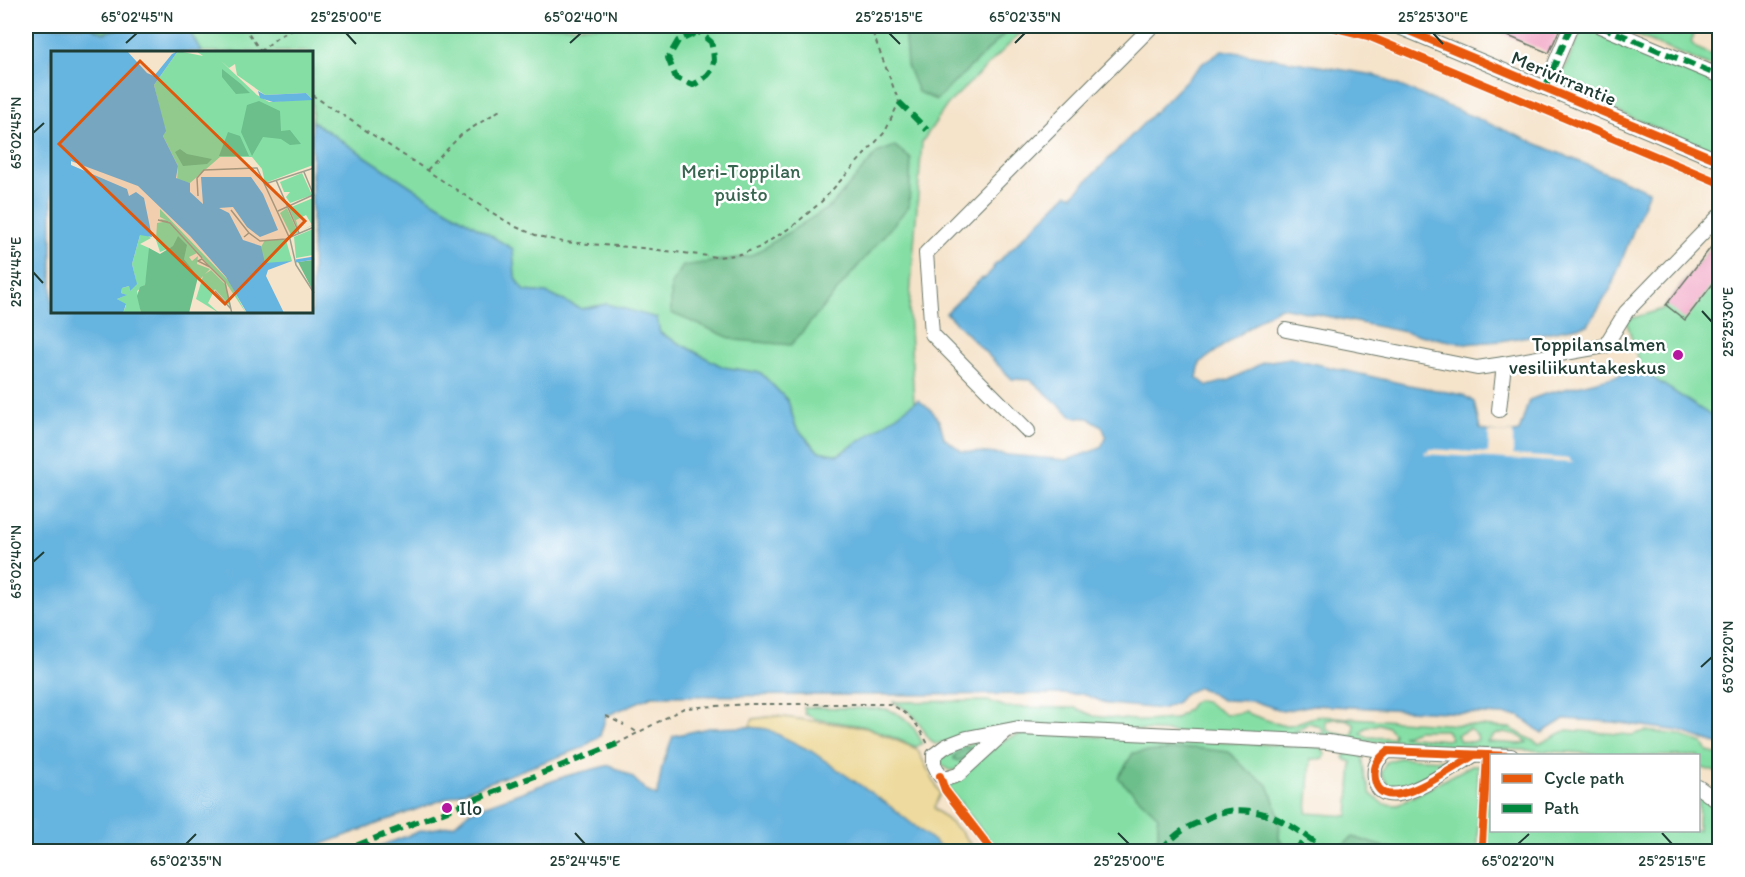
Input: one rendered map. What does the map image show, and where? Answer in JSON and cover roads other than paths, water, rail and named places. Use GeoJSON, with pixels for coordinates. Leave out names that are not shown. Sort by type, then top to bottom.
{"type":"FeatureCollection","features":[{"type":"Feature","properties":{"kind":"street"},"geometry":{"type":"LineString","coordinates":[[1028,431],[932,334],[926,253],[1152,26]]}},
{"type":"Feature","properties":{"kind":"street","name":"Merivirrantie"},"geometry":{"type":"LineString","coordinates":[[1396,26],[1719,161]]}},
{"type":"Feature","properties":{"kind":"street"},"geometry":{"type":"LineString","coordinates":[[1545,88],[1571,26]]}},
{"type":"Feature","properties":{"kind":"street"},"geometry":{"type":"LineString","coordinates":[[1599,26],[1719,76]]}},
{"type":"Feature","properties":{"kind":"street"},"geometry":{"type":"LineString","coordinates":[[1286,330],[1477,368],[1605,346],[1626,312],[1719,215]]}},
{"type":"Feature","properties":{"kind":"street"},"geometry":{"type":"LineString","coordinates":[[1499,410],[1504,364]]}},
{"type":"Feature","properties":{"kind":"street"},"geometry":{"type":"LineString","coordinates":[[1006,731],[958,775],[948,778],[940,776],[934,764],[934,755],[946,746],[967,738],[1019,728],[1328,742],[1388,751],[1490,755]]}},
{"type":"Feature","properties":{"kind":"street"},"geometry":{"type":"LineString","coordinates":[[1388,751],[1376,761],[1374,772],[1376,784],[1382,793],[1392,796],[1422,786],[1473,755]]}},
{"type":"Feature","properties":{"kind":"street"},"geometry":{"type":"LineString","coordinates":[[1700,789],[1719,803]]}},
{"type":"Feature","properties":{"kind":"water"},"geometry":{"type":"Polygon","coordinates":[[[26,26],[89,26],[104,33],[129,26],[186,26],[201,51],[51,51],[51,314],[314,314],[314,122],[427,197],[513,249],[515,276],[524,291],[546,293],[582,309],[607,304],[657,318],[660,333],[723,367],[761,373],[788,401],[796,427],[818,451],[838,455],[918,400],[936,416],[944,438],[962,451],[1067,460],[1101,448],[1106,436],[1102,426],[1089,418],[1073,417],[1031,380],[1012,379],[946,313],[982,278],[984,279],[993,267],[1067,194],[1073,195],[1204,62],[1222,50],[1374,75],[1649,191],[1610,290],[1588,325],[1501,341],[1464,344],[1281,307],[1266,315],[1200,363],[1197,378],[1208,386],[1230,380],[1264,362],[1290,358],[1463,395],[1474,402],[1480,429],[1510,433],[1519,432],[1529,400],[1641,370],[1719,421],[1719,745],[1680,731],[1612,722],[1564,719],[1542,733],[1519,716],[1313,705],[1283,711],[1253,701],[1222,700],[1199,687],[1185,693],[1177,702],[1162,709],[1108,704],[1083,694],[652,696],[606,716],[600,736],[582,748],[304,851],[26,851],[26,26]]]}},
{"type":"Feature","properties":{"kind":"water"},"geometry":{"type":"Polygon","coordinates":[[[708,728],[767,729],[811,751],[886,803],[946,851],[367,851],[420,831],[454,825],[470,811],[566,776],[610,765],[632,777],[648,792],[657,796],[662,766],[673,736],[708,728]]]}},
{"type":"Feature","properties":{"kind":"place","name":"Toppilansalmen vesiliikuntakeskus"},"geometry":{"type":"Point","coordinates":[1678,355]}},
{"type":"Feature","properties":{"kind":"place","name":"Ilo"},"geometry":{"type":"Point","coordinates":[447,808]}},
{"type":"Feature","properties":{"kind":"park label","name":"Meri-Toppilan puisto"},"geometry":{"type":"Point","coordinates":[741,182]}}]}
